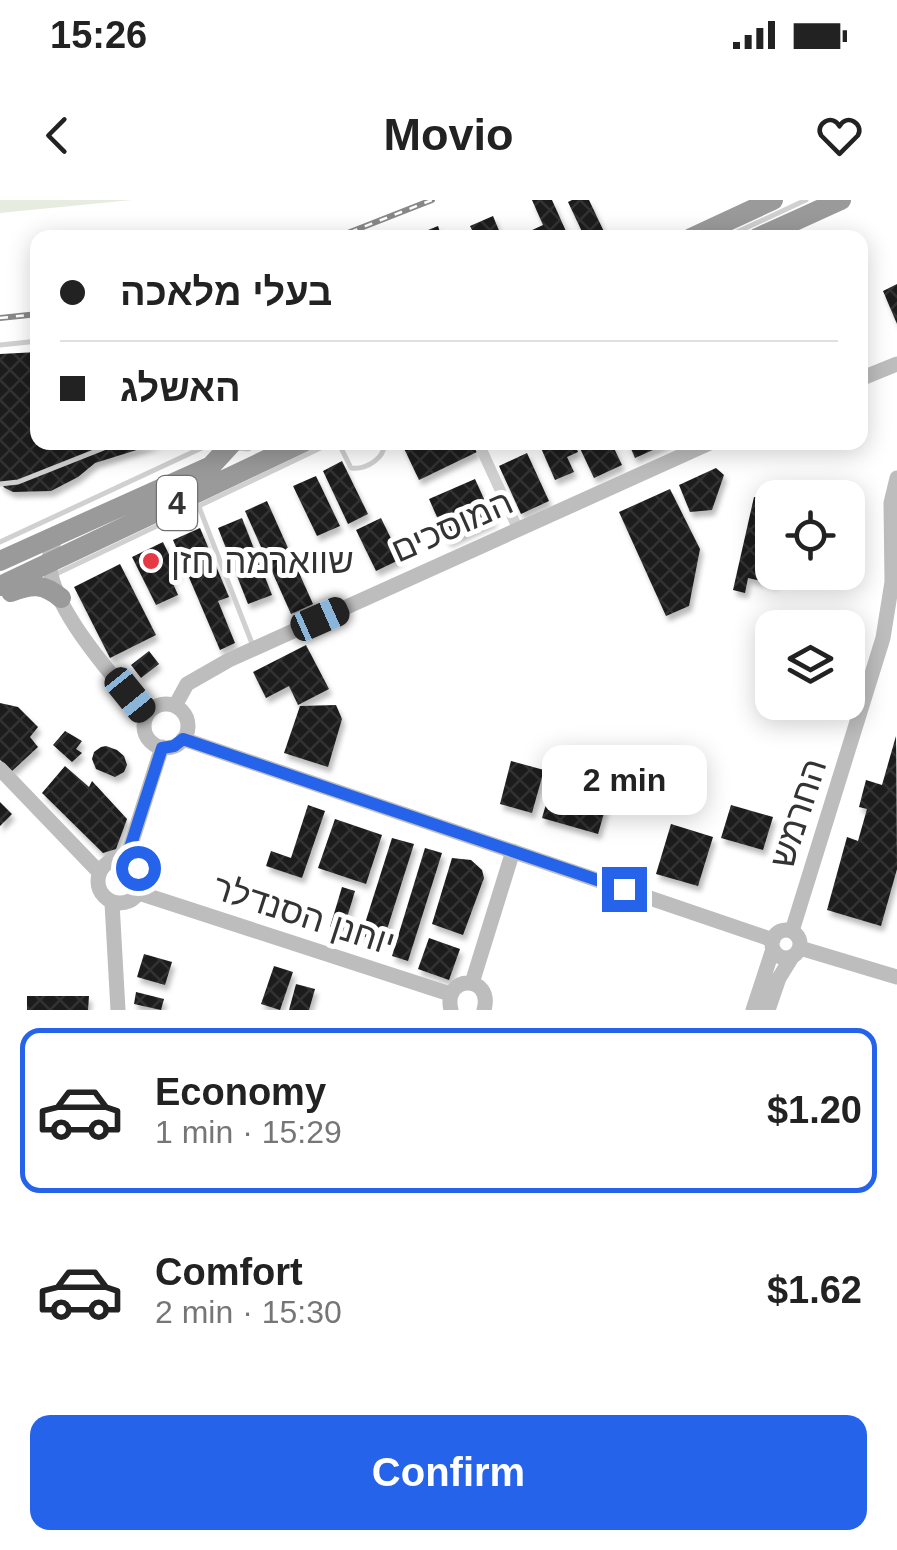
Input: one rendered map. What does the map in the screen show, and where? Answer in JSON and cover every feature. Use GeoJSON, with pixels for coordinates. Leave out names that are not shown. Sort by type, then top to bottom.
{"type":"FeatureCollection","features":[{"type":"Feature","properties":{"kind":"highway"},"geometry":{"type":"LineString","coordinates":[[708,230],[772,200]]}},
{"type":"Feature","properties":{"kind":"highway"},"geometry":{"type":"LineString","coordinates":[[784,230],[840,200]]}},
{"type":"Feature","properties":{"kind":"highway","name":"4"},"geometry":{"type":"LineString","coordinates":[[0,561],[230,455],[258,450]]}},
{"type":"Feature","properties":{"kind":"highway","name":"4"},"geometry":{"type":"LineString","coordinates":[[0,586],[50,570],[230,455]]}},
{"type":"Feature","properties":{"kind":"highway"},"geometry":{"type":"LineString","coordinates":[[0,597],[28,585],[45,587],[61,598]]}},
{"type":"Feature","properties":{"kind":"street"},"geometry":{"type":"LineString","coordinates":[[868,377],[897,364]]}},
{"type":"Feature","properties":{"kind":"street"},"geometry":{"type":"LineString","coordinates":[[482,450],[518,529]]}},
{"type":"Feature","properties":{"kind":"street","name":"המוסכים"},"geometry":{"type":"LineString","coordinates":[[174,706],[187,684],[254,649],[694,450]]}},
{"type":"Feature","properties":{"kind":"street","name":"החרמש"},"geometry":{"type":"LineString","coordinates":[[792,931],[883,638],[892,582],[891,502],[897,478]]}},
{"type":"Feature","properties":{"kind":"street"},"geometry":{"type":"LineString","coordinates":[[59,535],[50,546],[50,570],[61,598],[88,647],[146,715]]}},
{"type":"Feature","properties":{"kind":"street"},"geometry":{"type":"LineString","coordinates":[[162,704],[174,706],[187,720],[186,733],[174,746],[162,748],[146,735],[146,715],[162,704]]}},
{"type":"Feature","properties":{"kind":"street"},"geometry":{"type":"LineString","coordinates":[[183,739],[773,944],[778,956],[796,952],[897,977]]}},
{"type":"Feature","properties":{"kind":"street"},"geometry":{"type":"LineString","coordinates":[[126,860],[162,748]]}},
{"type":"Feature","properties":{"kind":"street"},"geometry":{"type":"LineString","coordinates":[[0,770],[99,872]]}},
{"type":"Feature","properties":{"kind":"street"},"geometry":{"type":"LineString","coordinates":[[472,983],[513,851]]}},
{"type":"Feature","properties":{"kind":"street"},"geometry":{"type":"LineString","coordinates":[[126,860],[141,874],[142,887],[127,903],[112,902],[100,894],[99,872],[108,862],[126,860]]}},
{"type":"Feature","properties":{"kind":"street","name":"יוחנן הסנדלר"},"geometry":{"type":"LineString","coordinates":[[139,894],[450,1002]]}},
{"type":"Feature","properties":{"kind":"street"},"geometry":{"type":"LineString","coordinates":[[112,902],[118,1010]]}},
{"type":"Feature","properties":{"kind":"street"},"geometry":{"type":"LineString","coordinates":[[753,1010],[778,932],[792,931],[798,936],[796,952],[779,978],[768,1010]]}},
{"type":"Feature","properties":{"kind":"street"},"geometry":{"type":"LineString","coordinates":[[450,1002],[462,984],[472,983],[482,990],[489,1009]]}},
{"type":"Feature","properties":{"kind":"lane"},"geometry":{"type":"LineString","coordinates":[[741,230],[806,200]]}},
{"type":"Feature","properties":{"kind":"lane"},"geometry":{"type":"LineString","coordinates":[[0,345],[30,341]]}},
{"type":"Feature","properties":{"kind":"lane"},"geometry":{"type":"LineString","coordinates":[[0,484],[18,482],[99,450]]}},
{"type":"Feature","properties":{"kind":"lane"},"geometry":{"type":"LineString","coordinates":[[0,542],[197,450]]}},
{"type":"Feature","properties":{"kind":"lane"},"geometry":{"type":"LineString","coordinates":[[28,585],[50,570],[319,450]]}},
{"type":"Feature","properties":{"kind":"lane"},"geometry":{"type":"LineString","coordinates":[[341,450],[351,468],[358,469],[381,458],[385,450]]}},
{"type":"Feature","properties":{"kind":"lane"},"geometry":{"type":"LineString","coordinates":[[199,506],[254,649]]}},
{"type":"Feature","properties":{"kind":"shaded area"},"geometry":{"type":"Polygon","coordinates":[[[0,200],[132,200],[0,213],[0,200]]]}},
{"type":"Feature","properties":{"kind":"building"},"geometry":{"type":"Polygon","coordinates":[[[532,200],[552,200],[565,230],[532,230],[543,225],[532,200]]]}},
{"type":"Feature","properties":{"kind":"building"},"geometry":{"type":"Polygon","coordinates":[[[589,200],[603,230],[581,230],[568,202],[589,200]]]}},
{"type":"Feature","properties":{"kind":"building"},"geometry":{"type":"Polygon","coordinates":[[[493,216],[499,230],[472,230],[470,226],[493,216]]]}},
{"type":"Feature","properties":{"kind":"building"},"geometry":{"type":"Polygon","coordinates":[[[897,284],[897,324],[883,291],[897,284]]]}},
{"type":"Feature","properties":{"kind":"building"},"geometry":{"type":"Polygon","coordinates":[[[30,352],[30,450],[137,450],[95,463],[51,491],[13,492],[5,488],[0,483],[0,354],[30,352]]]}},
{"type":"Feature","properties":{"kind":"building"},"geometry":{"type":"Polygon","coordinates":[[[405,450],[476,450],[477,452],[419,480],[405,450]]]}},
{"type":"Feature","properties":{"kind":"building"},"geometry":{"type":"Polygon","coordinates":[[[542,450],[577,450],[567,457],[574,472],[555,480],[542,450]]]}},
{"type":"Feature","properties":{"kind":"building"},"geometry":{"type":"Polygon","coordinates":[[[581,450],[615,450],[622,465],[594,478],[581,450]]]}},
{"type":"Feature","properties":{"kind":"building"},"geometry":{"type":"Polygon","coordinates":[[[632,450],[653,450],[635,458],[632,450]]]}},
{"type":"Feature","properties":{"kind":"building"},"geometry":{"type":"Polygon","coordinates":[[[527,453],[549,501],[521,514],[499,466],[527,453]]]}},
{"type":"Feature","properties":{"kind":"building"},"geometry":{"type":"Polygon","coordinates":[[[342,461],[368,514],[348,524],[323,471],[342,461]]]}},
{"type":"Feature","properties":{"kind":"building"},"geometry":{"type":"Polygon","coordinates":[[[716,468],[724,475],[712,510],[690,512],[679,485],[716,468]]]}},
{"type":"Feature","properties":{"kind":"building"},"geometry":{"type":"Polygon","coordinates":[[[316,476],[340,526],[317,536],[293,486],[316,476]]]}},
{"type":"Feature","properties":{"kind":"building"},"geometry":{"type":"Polygon","coordinates":[[[475,479],[494,521],[448,542],[429,499],[475,479]]]}},
{"type":"Feature","properties":{"kind":"building"},"geometry":{"type":"Polygon","coordinates":[[[670,489],[700,549],[689,606],[666,616],[619,512],[670,489]]]}},
{"type":"Feature","properties":{"kind":"building"},"geometry":{"type":"Polygon","coordinates":[[[755,497],[755,580],[748,578],[745,593],[733,590],[755,497]]]}},
{"type":"Feature","properties":{"kind":"building"},"geometry":{"type":"Polygon","coordinates":[[[267,501],[313,604],[291,614],[245,511],[267,501]]]}},
{"type":"Feature","properties":{"kind":"building"},"geometry":{"type":"Polygon","coordinates":[[[242,518],[272,595],[248,604],[218,528],[242,518]]]}},
{"type":"Feature","properties":{"kind":"building"},"geometry":{"type":"Polygon","coordinates":[[[381,518],[401,559],[376,571],[356,530],[381,518]]]}},
{"type":"Feature","properties":{"kind":"building"},"geometry":{"type":"Polygon","coordinates":[[[200,528],[229,597],[218,601],[235,643],[220,650],[173,540],[200,528]]]}},
{"type":"Feature","properties":{"kind":"building"},"geometry":{"type":"Polygon","coordinates":[[[163,542],[179,575],[171,579],[178,595],[156,605],[132,557],[163,542]]]}},
{"type":"Feature","properties":{"kind":"building"},"geometry":{"type":"Polygon","coordinates":[[[120,564],[156,635],[110,658],[74,587],[120,564]]]}},
{"type":"Feature","properties":{"kind":"building"},"geometry":{"type":"Polygon","coordinates":[[[306,645],[329,689],[298,705],[289,686],[266,698],[253,672],[306,645]]]}},
{"type":"Feature","properties":{"kind":"building"},"geometry":{"type":"Polygon","coordinates":[[[149,651],[159,664],[141,678],[131,665],[149,651]]]}},
{"type":"Feature","properties":{"kind":"building"},"geometry":{"type":"Polygon","coordinates":[[[0,703],[18,707],[38,727],[30,737],[38,747],[12,771],[0,760],[0,703]]]}},
{"type":"Feature","properties":{"kind":"building"},"geometry":{"type":"Polygon","coordinates":[[[336,705],[342,719],[328,767],[284,753],[300,706],[336,705]]]}},
{"type":"Feature","properties":{"kind":"building"},"geometry":{"type":"Polygon","coordinates":[[[65,731],[82,741],[76,749],[82,753],[72,762],[53,745],[65,731]]]}},
{"type":"Feature","properties":{"kind":"building"},"geometry":{"type":"Polygon","coordinates":[[[896,736],[897,869],[881,926],[827,910],[847,837],[858,841],[867,809],[859,807],[866,780],[882,785],[896,736]]]}},
{"type":"Feature","properties":{"kind":"building"},"geometry":{"type":"Polygon","coordinates":[[[106,746],[124,756],[127,765],[115,777],[96,769],[92,759],[94,752],[106,746]]]}},
{"type":"Feature","properties":{"kind":"building"},"geometry":{"type":"Polygon","coordinates":[[[511,761],[544,770],[532,813],[500,804],[511,761]]]}},
{"type":"Feature","properties":{"kind":"building"},"geometry":{"type":"Polygon","coordinates":[[[65,766],[89,787],[92,781],[127,819],[116,849],[103,853],[42,793],[65,766]]]}},
{"type":"Feature","properties":{"kind":"building"},"geometry":{"type":"Polygon","coordinates":[[[553,780],[609,796],[598,834],[542,818],[553,780]]]}},
{"type":"Feature","properties":{"kind":"building"},"geometry":{"type":"Polygon","coordinates":[[[0,802],[12,814],[0,826],[0,802]]]}},
{"type":"Feature","properties":{"kind":"building"},"geometry":{"type":"Polygon","coordinates":[[[308,805],[325,811],[302,878],[266,866],[271,851],[291,858],[308,805]]]}},
{"type":"Feature","properties":{"kind":"building"},"geometry":{"type":"Polygon","coordinates":[[[731,805],[773,817],[763,850],[721,838],[731,805]]]}},
{"type":"Feature","properties":{"kind":"building"},"geometry":{"type":"Polygon","coordinates":[[[335,819],[382,835],[366,884],[318,868],[335,819]]]}},
{"type":"Feature","properties":{"kind":"building"},"geometry":{"type":"Polygon","coordinates":[[[671,824],[713,837],[698,886],[656,874],[671,824]]]}},
{"type":"Feature","properties":{"kind":"building"},"geometry":{"type":"Polygon","coordinates":[[[392,838],[414,844],[383,942],[361,936],[392,838]]]}},
{"type":"Feature","properties":{"kind":"building"},"geometry":{"type":"Polygon","coordinates":[[[425,848],[442,853],[408,961],[392,956],[425,848]]]}},
{"type":"Feature","properties":{"kind":"building"},"geometry":{"type":"Polygon","coordinates":[[[452,858],[471,860],[482,870],[484,878],[463,935],[432,924],[452,858]]]}},
{"type":"Feature","properties":{"kind":"building"},"geometry":{"type":"Polygon","coordinates":[[[342,887],[355,891],[343,931],[330,927],[342,887]]]}},
{"type":"Feature","properties":{"kind":"building"},"geometry":{"type":"Polygon","coordinates":[[[429,938],[460,949],[449,980],[418,969],[429,938]]]}},
{"type":"Feature","properties":{"kind":"building"},"geometry":{"type":"Polygon","coordinates":[[[144,954],[172,962],[165,985],[137,977],[144,954]]]}},
{"type":"Feature","properties":{"kind":"building"},"geometry":{"type":"Polygon","coordinates":[[[274,966],[293,972],[280,1010],[261,1004],[274,966]]]}},
{"type":"Feature","properties":{"kind":"building"},"geometry":{"type":"Polygon","coordinates":[[[296,984],[315,989],[309,1010],[289,1010],[296,984]]]}},
{"type":"Feature","properties":{"kind":"building"},"geometry":{"type":"Polygon","coordinates":[[[136,992],[164,999],[161,1010],[134,1004],[136,992]]]}},
{"type":"Feature","properties":{"kind":"building"},"geometry":{"type":"Polygon","coordinates":[[[27,996],[89,996],[88,1010],[27,1010],[27,996]]]}},
{"type":"Feature","properties":{"kind":"railway"},"geometry":{"type":"LineString","coordinates":[[355,230],[432,200]]}},
{"type":"Feature","properties":{"kind":"railway"},"geometry":{"type":"LineString","coordinates":[[0,318],[30,315]]}},
{"type":"Feature","properties":{"kind":"place","name":"שווארמה חזן"},"geometry":{"type":"Point","coordinates":[151,561]}},
{"type":"Feature","properties":{"kind":"route"},"geometry":{"type":"LineString","coordinates":[[138,868],[126,860],[162,748],[183,739],[624,889]]}}]}
